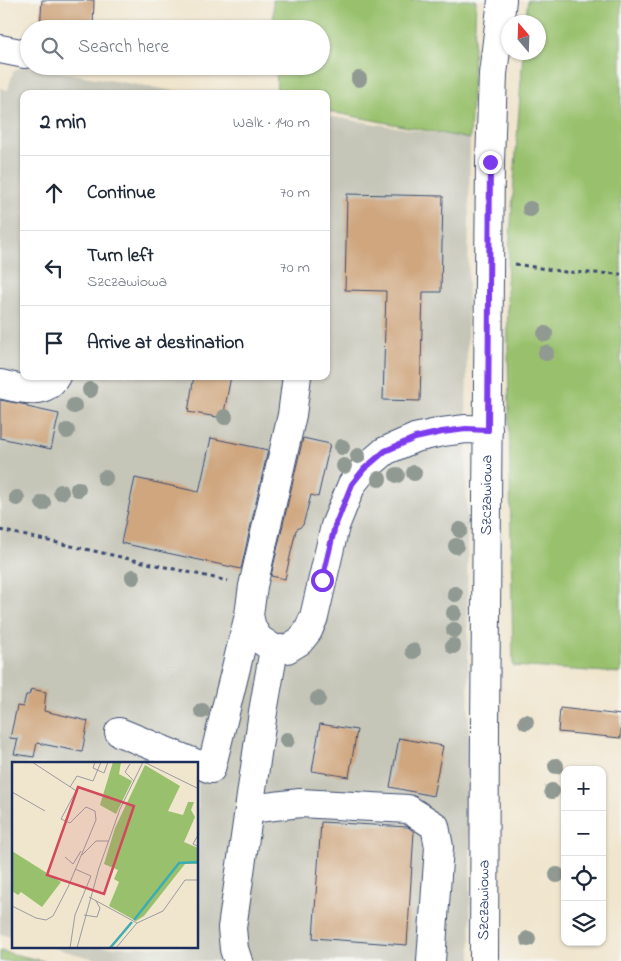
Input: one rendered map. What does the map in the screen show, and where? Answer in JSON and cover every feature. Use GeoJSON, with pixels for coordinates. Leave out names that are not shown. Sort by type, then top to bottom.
{"type":"FeatureCollection","features":[{"type":"Feature","properties":{"kind":"street","name":"Szczawiowa"},"geometry":{"type":"LineString","coordinates":[[484,961],[491,113],[493,74],[502,0]]}},
{"type":"Feature","properties":{"kind":"street"},"geometry":{"type":"LineString","coordinates":[[0,384],[30,390],[43,387],[54,380]]}},
{"type":"Feature","properties":{"kind":"street"},"geometry":{"type":"LineString","coordinates":[[199,765],[211,769],[249,615],[292,415],[296,380]]}},
{"type":"Feature","properties":{"kind":"street"},"geometry":{"type":"LineString","coordinates":[[249,615],[252,628],[259,639],[274,649],[287,649],[300,641],[308,631],[314,617],[335,526],[352,484],[364,469],[385,451],[415,438],[466,429],[488,430]]}},
{"type":"Feature","properties":{"kind":"street"},"geometry":{"type":"LineString","coordinates":[[238,961],[234,949],[232,928],[274,649]]}},
{"type":"Feature","properties":{"kind":"street"},"geometry":{"type":"LineString","coordinates":[[119,732],[192,762]]}},
{"type":"Feature","properties":{"kind":"street"},"geometry":{"type":"LineString","coordinates":[[249,809],[300,803],[408,809],[435,826],[438,847],[431,961]]}},
{"type":"Feature","properties":{"kind":"path"},"geometry":{"type":"LineString","coordinates":[[489,260],[565,272],[621,274]]}},
{"type":"Feature","properties":{"kind":"path"},"geometry":{"type":"LineString","coordinates":[[0,530],[254,586]]}},
{"type":"Feature","properties":{"kind":"shaded area"},"geometry":{"type":"Polygon","coordinates":[[[20,68],[20,75],[78,75],[169,90],[20,90],[20,380],[330,380],[330,117],[470,139],[466,429],[471,961],[102,961],[54,948],[199,948],[199,762],[12,762],[12,937],[0,934],[0,88],[8,90],[13,72],[20,68]]]}},
{"type":"Feature","properties":{"kind":"green space"},"geometry":{"type":"Polygon","coordinates":[[[273,0],[476,0],[470,139],[330,112],[330,90],[277,90],[276,75],[330,75],[330,20],[274,20],[273,0]]]}},
{"type":"Feature","properties":{"kind":"green space"},"geometry":{"type":"Polygon","coordinates":[[[528,0],[621,0],[621,673],[513,666],[507,281],[523,60],[546,60],[546,15],[526,15],[528,0]]]}},
{"type":"Feature","properties":{"kind":"green space"},"geometry":{"type":"Polygon","coordinates":[[[0,951],[44,961],[0,961],[0,951]]]}},
{"type":"Feature","properties":{"kind":"building"},"geometry":{"type":"Polygon","coordinates":[[[42,0],[94,0],[93,20],[41,20],[42,0]]]}},
{"type":"Feature","properties":{"kind":"building"},"geometry":{"type":"Polygon","coordinates":[[[347,194],[443,196],[441,292],[423,292],[420,401],[383,400],[386,291],[345,290],[347,194]]]}},
{"type":"Feature","properties":{"kind":"building"},"geometry":{"type":"Polygon","coordinates":[[[193,380],[230,380],[223,418],[188,412],[193,380]]]}},
{"type":"Feature","properties":{"kind":"building"},"geometry":{"type":"Polygon","coordinates":[[[0,400],[59,414],[51,449],[0,438],[0,400]]]}},
{"type":"Feature","properties":{"kind":"building"},"geometry":{"type":"Polygon","coordinates":[[[211,438],[268,450],[241,569],[121,543],[135,478],[199,492],[211,438]]]}},
{"type":"Feature","properties":{"kind":"building"},"geometry":{"type":"Polygon","coordinates":[[[303,438],[330,444],[318,497],[311,495],[303,525],[296,530],[285,579],[271,576],[303,438]]]}},
{"type":"Feature","properties":{"kind":"building"},"geometry":{"type":"Polygon","coordinates":[[[31,689],[46,692],[44,711],[88,721],[82,752],[37,743],[34,757],[14,754],[18,739],[10,738],[17,706],[23,707],[26,695],[29,695],[31,689]]]}},
{"type":"Feature","properties":{"kind":"building"},"geometry":{"type":"Polygon","coordinates":[[[560,708],[621,715],[621,738],[558,732],[560,708]]]}},
{"type":"Feature","properties":{"kind":"building"},"geometry":{"type":"Polygon","coordinates":[[[320,724],[357,730],[349,777],[312,771],[320,724]]]}},
{"type":"Feature","properties":{"kind":"building"},"geometry":{"type":"Polygon","coordinates":[[[399,738],[443,746],[433,796],[390,787],[399,738]]]}},
{"type":"Feature","properties":{"kind":"building"},"geometry":{"type":"Polygon","coordinates":[[[321,822],[408,827],[414,832],[407,945],[313,938],[321,822]]]}},
{"type":"Feature","properties":{"kind":"route"},"geometry":{"type":"LineString","coordinates":[[322,580],[335,526],[352,484],[364,469],[385,451],[415,438],[466,429],[488,430],[490,162]]}}]}
